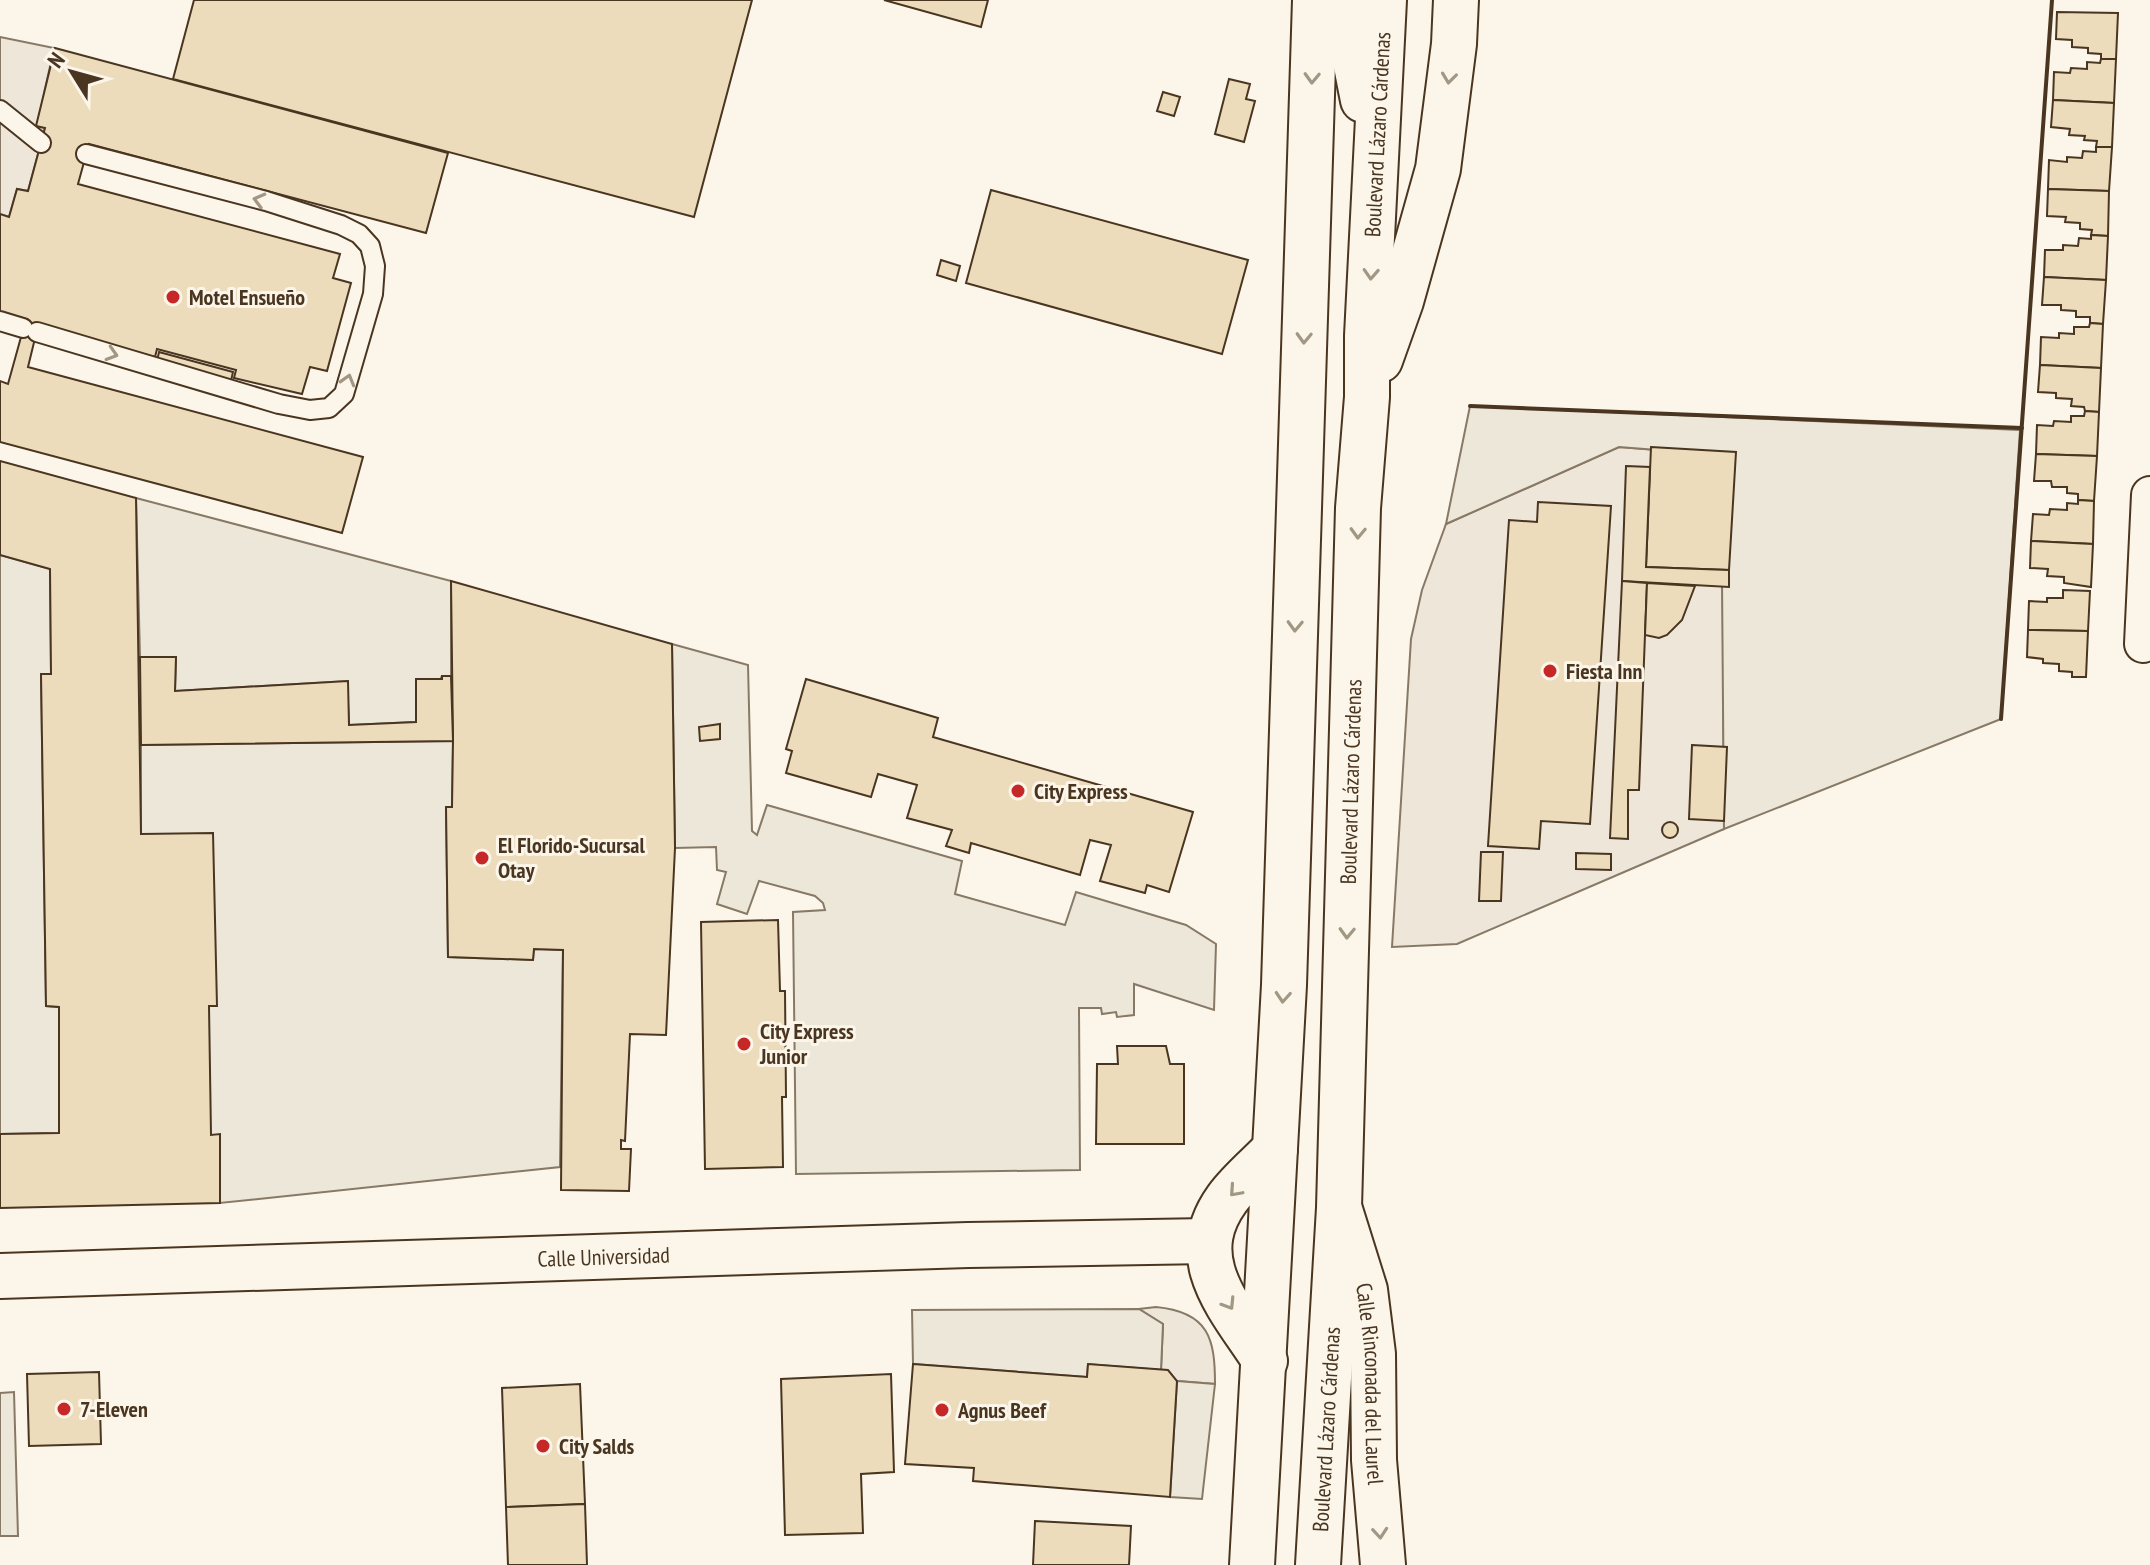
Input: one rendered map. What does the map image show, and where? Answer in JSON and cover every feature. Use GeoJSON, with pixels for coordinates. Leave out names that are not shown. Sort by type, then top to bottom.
{"type":"FeatureCollection","features":[{"type":"Feature","properties":{"kind":"main road","name":"Boulevard Lázaro Cárdenas"},"geometry":{"type":"LineString","coordinates":[[1318,1565],[1339,1208],[1358,508],[1367,397],[1367,336],[1384,0]]}},
{"type":"Feature","properties":{"kind":"main road"},"geometry":{"type":"LineString","coordinates":[[1367,397],[1401,301],[1438,169],[1454,44],[1456,0]]}},
{"type":"Feature","properties":{"kind":"main road"},"geometry":{"type":"LineString","coordinates":[[1316,2],[1377,167]]}},
{"type":"Feature","properties":{"kind":"main road"},"geometry":{"type":"LineString","coordinates":[[1252,1565],[1284,985],[1316,2]]}},
{"type":"Feature","properties":{"kind":"main road"},"geometry":{"type":"LineString","coordinates":[[1265,1361],[1215,1282],[1208,1241],[1215,1218],[1229,1196],[1275,1149]]}},
{"type":"Feature","properties":{"kind":"main road","name":"Calle Rinconada del Laurel"},"geometry":{"type":"LineString","coordinates":[[1339,1208],[1365,1290],[1372,1341],[1374,1460],[1383,1565]]}},
{"type":"Feature","properties":{"kind":"main road","name":"Calle Universidad"},"geometry":{"type":"LineString","coordinates":[[0,1276],[1208,1241]]}},
{"type":"Feature","properties":{"kind":"street"},"geometry":{"type":"LineString","coordinates":[[2143,644],[2150,495]]}},
{"type":"Feature","properties":{"kind":"lane"},"geometry":{"type":"LineString","coordinates":[[0,110],[41,143]]}},
{"type":"Feature","properties":{"kind":"lane"},"geometry":{"type":"LineString","coordinates":[[0,321],[279,404],[310,410],[329,408],[344,394],[373,294],[375,266],[370,246],[359,234],[341,225],[266,201],[86,154]]}},
{"type":"Feature","properties":{"kind":"shaded area"},"geometry":{"type":"Polygon","coordinates":[[[0,37],[54,48],[37,126],[45,128],[28,191],[17,189],[9,217],[0,214],[0,37]]]}},
{"type":"Feature","properties":{"kind":"shaded area"},"geometry":{"type":"Polygon","coordinates":[[[1470,406],[2020,430],[2001,719],[1724,829],[1721,455],[1619,447],[1446,524],[1470,406]]]}},
{"type":"Feature","properties":{"kind":"shaded area"},"geometry":{"type":"Polygon","coordinates":[[[1619,447],[1722,455],[1724,829],[1457,944],[1392,947],[1411,639],[1422,590],[1446,524],[1619,447]]]}},
{"type":"Feature","properties":{"kind":"shaded area"},"geometry":{"type":"Polygon","coordinates":[[[136,498],[451,581],[451,676],[442,676],[416,722],[349,725],[347,681],[175,691],[176,657],[140,657],[136,498]]]}},
{"type":"Feature","properties":{"kind":"shaded area"},"geometry":{"type":"Polygon","coordinates":[[[0,555],[50,569],[51,674],[41,675],[46,1006],[59,1007],[59,1133],[0,1134],[0,555]]]}},
{"type":"Feature","properties":{"kind":"shaded area"},"geometry":{"type":"Polygon","coordinates":[[[672,644],[748,665],[752,831],[757,835],[767,805],[962,861],[955,894],[1065,925],[1076,892],[1186,925],[1216,944],[1214,1010],[1134,984],[1134,1015],[1117,1017],[1116,1012],[1102,1014],[1101,1008],[1079,1008],[1080,1170],[796,1174],[793,912],[825,910],[823,903],[815,896],[759,881],[747,914],[717,904],[726,872],[717,870],[716,847],[675,848],[672,644]]]}},
{"type":"Feature","properties":{"kind":"shaded area"},"geometry":{"type":"Polygon","coordinates":[[[453,741],[452,807],[446,807],[448,957],[533,960],[534,949],[563,950],[560,1167],[220,1203],[220,1135],[211,1135],[141,834],[141,745],[453,741]]]}},
{"type":"Feature","properties":{"kind":"shaded area"},"geometry":{"type":"Polygon","coordinates":[[[1156,1307],[1188,1315],[1205,1330],[1213,1354],[1215,1384],[1177,1381],[1161,1370],[1163,1324],[1139,1309],[1156,1307]]]}},
{"type":"Feature","properties":{"kind":"shaded area"},"geometry":{"type":"Polygon","coordinates":[[[1139,1309],[1163,1324],[1161,1370],[1088,1364],[1087,1377],[913,1364],[912,1310],[1139,1309]]]}},
{"type":"Feature","properties":{"kind":"shaded area"},"geometry":{"type":"Polygon","coordinates":[[[1177,1381],[1215,1384],[1202,1499],[1170,1497],[1177,1381]]]}},
{"type":"Feature","properties":{"kind":"shaded area"},"geometry":{"type":"Polygon","coordinates":[[[14,1392],[18,1536],[0,1536],[0,1393],[14,1392]]]}},
{"type":"Feature","properties":{"kind":"building"},"geometry":{"type":"Polygon","coordinates":[[[194,0],[752,0],[694,217],[173,79],[194,0]]]}},
{"type":"Feature","properties":{"kind":"building"},"geometry":{"type":"Polygon","coordinates":[[[884,0],[988,0],[981,27],[884,0]]]}},
{"type":"Feature","properties":{"kind":"building"},"geometry":{"type":"Polygon","coordinates":[[[2057,12],[2118,13],[2116,59],[2101,59],[2101,54],[2088,53],[2088,48],[2072,47],[2072,40],[2056,39],[2057,12]]]}},
{"type":"Feature","properties":{"kind":"building","name":"Motel Ensueño"},"geometry":{"type":"Polygon","coordinates":[[[55,48],[448,153],[426,233],[89,144],[78,184],[340,254],[333,278],[351,283],[327,371],[310,367],[302,394],[234,378],[236,370],[157,349],[155,357],[38,326],[28,367],[363,457],[342,533],[0,442],[0,381],[8,384],[26,319],[0,312],[0,214],[9,217],[17,189],[28,191],[45,128],[36,126],[55,48]]]}},
{"type":"Feature","properties":{"kind":"building"},"geometry":{"type":"Polygon","coordinates":[[[2101,59],[2116,59],[2114,103],[2053,100],[2054,72],[2070,73],[2071,68],[2087,69],[2087,62],[2100,63],[2101,59]]]}},
{"type":"Feature","properties":{"kind":"building"},"geometry":{"type":"Polygon","coordinates":[[[1229,79],[1250,84],[1246,99],[1255,101],[1244,142],[1215,134],[1229,79]]]}},
{"type":"Feature","properties":{"kind":"building"},"geometry":{"type":"Polygon","coordinates":[[[1163,92],[1180,97],[1174,116],[1157,111],[1163,92]]]}},
{"type":"Feature","properties":{"kind":"building"},"geometry":{"type":"Polygon","coordinates":[[[2053,100],[2114,103],[2112,147],[2096,147],[2097,141],[2069,135],[2070,129],[2051,127],[2053,100]]]}},
{"type":"Feature","properties":{"kind":"building"},"geometry":{"type":"Polygon","coordinates":[[[2096,147],[2112,147],[2109,191],[2048,189],[2049,160],[2067,162],[2067,157],[2082,158],[2083,151],[2096,152],[2096,147]]]}},
{"type":"Feature","properties":{"kind":"building"},"geometry":{"type":"Polygon","coordinates":[[[2048,189],[2109,191],[2108,236],[2091,235],[2092,230],[2080,229],[2080,223],[2065,222],[2066,217],[2047,216],[2048,189]]]}},
{"type":"Feature","properties":{"kind":"building"},"geometry":{"type":"Polygon","coordinates":[[[991,190],[1248,260],[1222,354],[966,283],[991,190]]]}},
{"type":"Feature","properties":{"kind":"building"},"geometry":{"type":"Polygon","coordinates":[[[2091,235],[2108,236],[2106,280],[2044,277],[2045,250],[2063,250],[2063,245],[2078,246],[2079,238],[2091,239],[2091,235]]]}},
{"type":"Feature","properties":{"kind":"building"},"geometry":{"type":"Polygon","coordinates":[[[941,260],[960,266],[956,281],[937,275],[941,260]]]}},
{"type":"Feature","properties":{"kind":"building"},"geometry":{"type":"Polygon","coordinates":[[[2044,277],[2106,280],[2103,324],[2090,323],[2090,317],[2076,317],[2076,311],[2061,310],[2061,305],[2042,305],[2044,277]]]}},
{"type":"Feature","properties":{"kind":"building"},"geometry":{"type":"Polygon","coordinates":[[[2090,323],[2103,324],[2101,368],[2040,365],[2041,337],[2059,338],[2059,333],[2074,334],[2074,327],[2089,327],[2090,323]]]}},
{"type":"Feature","properties":{"kind":"building"},"geometry":{"type":"Polygon","coordinates":[[[159,352],[233,372],[231,381],[157,361],[159,352]]]}},
{"type":"Feature","properties":{"kind":"building"},"geometry":{"type":"Polygon","coordinates":[[[2040,365],[2101,368],[2099,412],[2071,406],[2072,399],[2056,398],[2056,393],[2038,392],[2040,365]]]}},
{"type":"Feature","properties":{"kind":"building"},"geometry":{"type":"Polygon","coordinates":[[[2085,411],[2099,412],[2097,456],[2036,454],[2037,425],[2053,426],[2054,421],[2071,422],[2071,416],[2084,416],[2085,411]]]}},
{"type":"Feature","properties":{"kind":"building"},"geometry":{"type":"Polygon","coordinates":[[[1651,447],[1736,452],[1729,570],[1646,567],[1651,447]]]}},
{"type":"Feature","properties":{"kind":"building"},"geometry":{"type":"Polygon","coordinates":[[[2036,454],[2097,456],[2094,501],[2078,500],[2078,494],[2067,493],[2067,487],[2052,487],[2051,481],[2034,481],[2036,454]]]}},
{"type":"Feature","properties":{"kind":"building"},"geometry":{"type":"Polygon","coordinates":[[[0,461],[136,498],[141,834],[213,833],[217,1006],[209,1006],[211,1135],[220,1134],[220,1203],[0,1208],[0,1134],[59,1133],[59,1007],[46,1006],[41,674],[51,674],[50,569],[0,555],[0,461]]]}},
{"type":"Feature","properties":{"kind":"building"},"geometry":{"type":"Polygon","coordinates":[[[1626,466],[1650,467],[1646,567],[1729,570],[1729,587],[1622,581],[1626,466]]]}},
{"type":"Feature","properties":{"kind":"building"},"geometry":{"type":"Polygon","coordinates":[[[2078,500],[2094,501],[2093,544],[2031,541],[2033,514],[2049,515],[2050,509],[2067,510],[2067,503],[2078,504],[2078,500]]]}},
{"type":"Feature","properties":{"kind":"building","name":"Fiesta Inn"},"geometry":{"type":"Polygon","coordinates":[[[1538,502],[1611,506],[1590,824],[1541,821],[1539,849],[1488,846],[1509,520],[1537,522],[1538,502]]]}},
{"type":"Feature","properties":{"kind":"building"},"geometry":{"type":"Polygon","coordinates":[[[2031,541],[2093,544],[2091,587],[2064,583],[2064,577],[2047,576],[2048,569],[2030,568],[2031,541]]]}},
{"type":"Feature","properties":{"kind":"building"},"geometry":{"type":"Polygon","coordinates":[[[451,581],[672,644],[675,848],[666,1035],[630,1034],[625,1141],[621,1140],[621,1149],[631,1149],[629,1191],[561,1190],[563,950],[534,949],[533,960],[448,957],[446,807],[452,807],[453,741],[451,581]]]}},
{"type":"Feature","properties":{"kind":"building"},"geometry":{"type":"Polygon","coordinates":[[[1622,581],[1647,583],[1639,790],[1628,790],[1628,839],[1610,838],[1622,581]]]}},
{"type":"Feature","properties":{"kind":"building"},"geometry":{"type":"Polygon","coordinates":[[[1647,583],[1695,586],[1682,620],[1667,635],[1659,638],[1645,635],[1647,583]]]}},
{"type":"Feature","properties":{"kind":"building"},"geometry":{"type":"Polygon","coordinates":[[[2063,590],[2090,591],[2088,631],[2028,630],[2029,601],[2047,602],[2047,598],[2063,598],[2063,590]]]}},
{"type":"Feature","properties":{"kind":"building"},"geometry":{"type":"Polygon","coordinates":[[[2028,630],[2088,631],[2086,677],[2072,677],[2072,672],[2059,671],[2059,664],[2043,663],[2043,659],[2027,657],[2028,630]]]}},
{"type":"Feature","properties":{"kind":"building"},"geometry":{"type":"Polygon","coordinates":[[[140,657],[176,657],[175,691],[348,681],[349,725],[416,722],[416,679],[451,676],[453,741],[141,745],[140,657]]]}},
{"type":"Feature","properties":{"kind":"building","name":"City Express"},"geometry":{"type":"Polygon","coordinates":[[[806,679],[938,718],[933,737],[1193,812],[1169,892],[1147,885],[1145,893],[1100,881],[1111,845],[1090,840],[1080,875],[971,843],[969,853],[946,846],[952,830],[907,818],[917,785],[878,774],[871,797],[786,773],[792,751],[786,749],[806,679]]]}},
{"type":"Feature","properties":{"kind":"building"},"geometry":{"type":"Polygon","coordinates":[[[720,724],[720,739],[700,741],[699,727],[720,724]]]}},
{"type":"Feature","properties":{"kind":"building"},"geometry":{"type":"Polygon","coordinates":[[[1692,745],[1727,747],[1724,821],[1689,819],[1692,745]]]}},
{"type":"Feature","properties":{"kind":"building"},"geometry":{"type":"Polygon","coordinates":[[[1667,822],[1673,822],[1678,830],[1676,836],[1667,838],[1662,833],[1662,827],[1667,822]]]}},
{"type":"Feature","properties":{"kind":"building"},"geometry":{"type":"Polygon","coordinates":[[[1481,852],[1503,852],[1501,901],[1479,901],[1481,852]]]}},
{"type":"Feature","properties":{"kind":"building"},"geometry":{"type":"Polygon","coordinates":[[[1576,853],[1611,854],[1611,870],[1576,869],[1576,853]]]}},
{"type":"Feature","properties":{"kind":"building","name":"City Express Junior"},"geometry":{"type":"Polygon","coordinates":[[[778,920],[780,991],[785,991],[783,1167],[705,1169],[701,922],[778,920]]]}},
{"type":"Feature","properties":{"kind":"building"},"geometry":{"type":"Polygon","coordinates":[[[1117,1046],[1166,1046],[1170,1064],[1184,1064],[1184,1144],[1096,1144],[1097,1064],[1118,1064],[1117,1046]]]}},
{"type":"Feature","properties":{"kind":"building"},"geometry":{"type":"Polygon","coordinates":[[[913,1364],[1087,1377],[1088,1364],[1168,1370],[1177,1381],[1170,1497],[973,1481],[974,1468],[905,1464],[913,1364]]]}},
{"type":"Feature","properties":{"kind":"building","name":"7-Eleven"},"geometry":{"type":"Polygon","coordinates":[[[99,1372],[101,1444],[29,1446],[27,1374],[99,1372]]]}},
{"type":"Feature","properties":{"kind":"building"},"geometry":{"type":"Polygon","coordinates":[[[891,1374],[894,1472],[861,1474],[863,1533],[785,1535],[781,1379],[891,1374]]]}},
{"type":"Feature","properties":{"kind":"building","name":"City Salds"},"geometry":{"type":"Polygon","coordinates":[[[580,1384],[585,1504],[506,1507],[502,1388],[580,1384]]]}},
{"type":"Feature","properties":{"kind":"building"},"geometry":{"type":"Polygon","coordinates":[[[585,1504],[587,1565],[508,1565],[506,1507],[585,1504]]]}},
{"type":"Feature","properties":{"kind":"building"},"geometry":{"type":"Polygon","coordinates":[[[1035,1521],[1131,1526],[1129,1565],[1033,1565],[1035,1521]]]}},
{"type":"Feature","properties":{"kind":"wall"},"geometry":{"type":"LineString","coordinates":[[2001,719],[2052,0]]}},
{"type":"Feature","properties":{"kind":"wall"},"geometry":{"type":"LineString","coordinates":[[1470,406],[2022,428]]}},
{"type":"Feature","properties":{"kind":"place","name":"Motel Ensueño"},"geometry":{"type":"Point","coordinates":[173,297]}},
{"type":"Feature","properties":{"kind":"place","name":"Fiesta Inn"},"geometry":{"type":"Point","coordinates":[1550,671]}},
{"type":"Feature","properties":{"kind":"place","name":"City Express"},"geometry":{"type":"Point","coordinates":[1018,791]}},
{"type":"Feature","properties":{"kind":"place","name":"El Florido-Sucursal Otay"},"geometry":{"type":"Point","coordinates":[482,858]}},
{"type":"Feature","properties":{"kind":"place","name":"City Express Junior"},"geometry":{"type":"Point","coordinates":[744,1044]}},
{"type":"Feature","properties":{"kind":"place","name":"7-Eleven"},"geometry":{"type":"Point","coordinates":[64,1409]}},
{"type":"Feature","properties":{"kind":"place","name":"Agnus Beef"},"geometry":{"type":"Point","coordinates":[942,1410]}},
{"type":"Feature","properties":{"kind":"place","name":"City Salds"},"geometry":{"type":"Point","coordinates":[543,1446]}}]}
